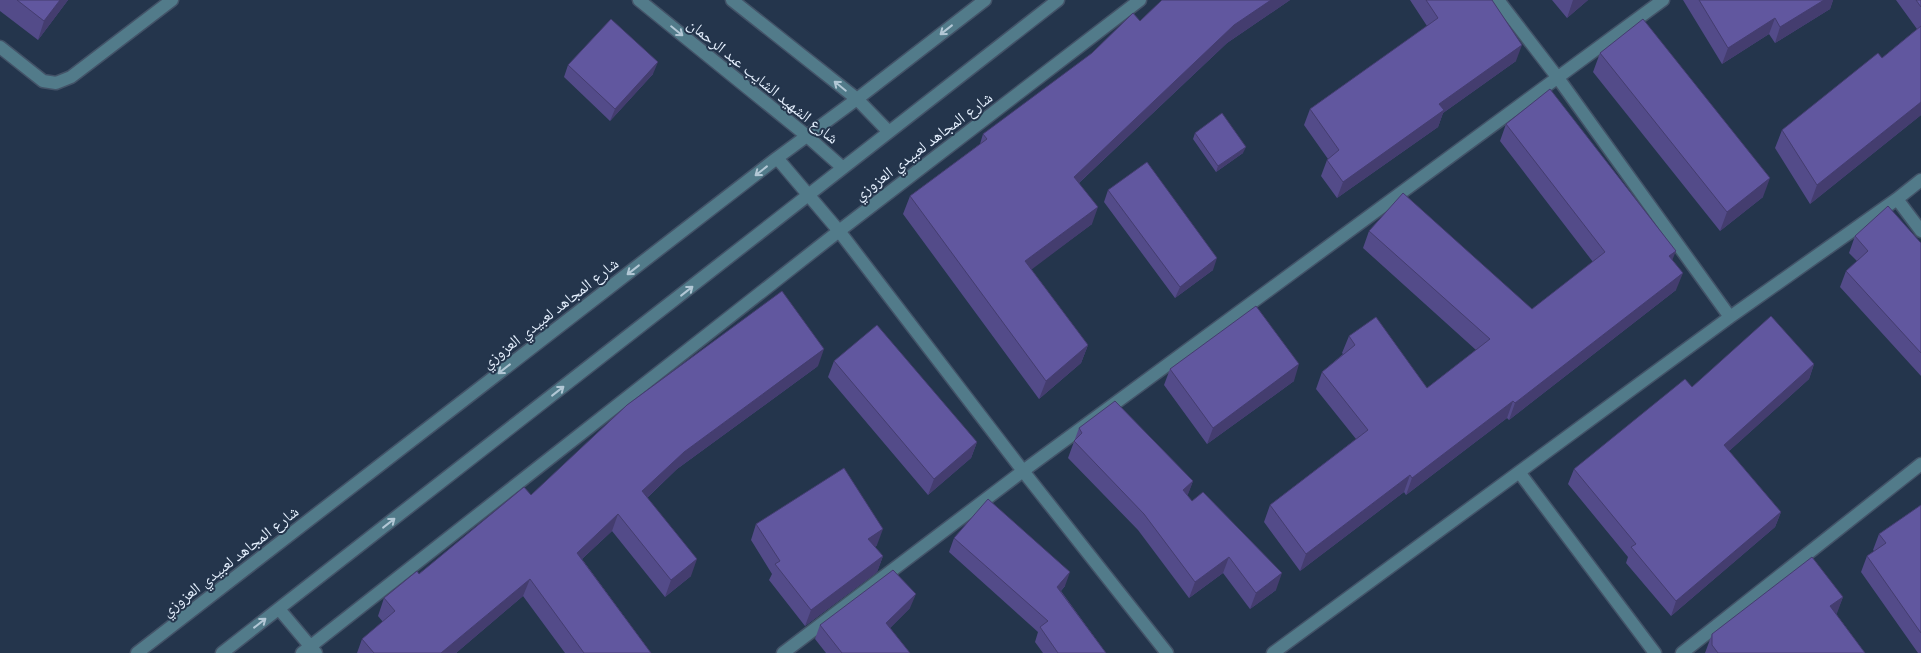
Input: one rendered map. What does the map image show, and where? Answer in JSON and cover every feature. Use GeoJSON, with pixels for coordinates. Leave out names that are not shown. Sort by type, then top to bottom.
{"type":"FeatureCollection","features":[{"type":"Feature","properties":{"kind":"street"},"geometry":{"type":"LineString","coordinates":[[0,47],[43,81],[56,83],[71,78],[172,0]]}},
{"type":"Feature","properties":{"kind":"street","name":"شارع الشهيد الشايب عبد الرحمان"},"geometry":{"type":"LineString","coordinates":[[639,0],[807,136],[843,168]]}},
{"type":"Feature","properties":{"kind":"street"},"geometry":{"type":"LineString","coordinates":[[732,0],[857,100],[888,132]]}},
{"type":"Feature","properties":{"kind":"street","name":"شارع المجاهد لعبيدي العزوزي"},"geometry":{"type":"LineString","coordinates":[[137,653],[777,158],[857,100],[985,0]]}},
{"type":"Feature","properties":{"kind":"street","name":"شارع المجاهد لعبيدي العزوزي"},"geometry":{"type":"LineString","coordinates":[[222,653],[1058,0]]}},
{"type":"Feature","properties":{"kind":"street","name":"شارع المجاهد لعبيدي العزوزي"},"geometry":{"type":"LineString","coordinates":[[309,651],[839,231],[1140,0]]}},
{"type":"Feature","properties":{"kind":"street"},"geometry":{"type":"LineString","coordinates":[[1498,0],[1558,78],[1730,317]]}},
{"type":"Feature","properties":{"kind":"street"},"geometry":{"type":"LineString","coordinates":[[783,653],[1023,471],[1663,0]]}},
{"type":"Feature","properties":{"kind":"street"},"geometry":{"type":"LineString","coordinates":[[777,158],[839,231],[1023,471],[1167,653]]}},
{"type":"Feature","properties":{"kind":"street"},"geometry":{"type":"LineString","coordinates":[[1272,653],[1730,317],[1921,180]]}},
{"type":"Feature","properties":{"kind":"street"},"geometry":{"type":"LineString","coordinates":[[1897,199],[1921,231]]}},
{"type":"Feature","properties":{"kind":"street"},"geometry":{"type":"LineString","coordinates":[[1682,653],[1921,464]]}},
{"type":"Feature","properties":{"kind":"street"},"geometry":{"type":"LineString","coordinates":[[1519,472],[1655,653]]}},
{"type":"Feature","properties":{"kind":"street"},"geometry":{"type":"LineString","coordinates":[[279,609],[309,651]]}},
{"type":"Feature","properties":{"kind":"building"},"geometry":{"type":"Polygon","coordinates":[[[17,0],[60,0],[44,21],[17,0]]]}},
{"type":"Feature","properties":{"kind":"building"},"geometry":{"type":"Polygon","coordinates":[[[1162,0],[1271,0],[1234,25],[1074,177],[1098,207],[1025,261],[1088,345],[1046,381],[910,196],[987,139],[983,134],[1092,53],[1133,13],[1140,21],[1162,0]]]}},
{"type":"Feature","properties":{"kind":"building"},"geometry":{"type":"Polygon","coordinates":[[[1426,0],[1492,0],[1522,45],[1439,104],[1444,110],[1343,182],[1327,160],[1339,150],[1310,109],[1438,18],[1426,0]]]}},
{"type":"Feature","properties":{"kind":"building"},"geometry":{"type":"Polygon","coordinates":[[[1699,0],[1824,0],[1780,27],[1775,18],[1728,48],[1699,0]]]}},
{"type":"Feature","properties":{"kind":"building"},"geometry":{"type":"Polygon","coordinates":[[[1916,0],[1921,0],[1921,7],[1916,0]]]}},
{"type":"Feature","properties":{"kind":"building"},"geometry":{"type":"Polygon","coordinates":[[[611,19],[658,62],[615,109],[568,65],[611,19]]]}},
{"type":"Feature","properties":{"kind":"building"},"geometry":{"type":"Polygon","coordinates":[[[1643,19],[1770,178],[1727,212],[1600,53],[1643,19]]]}},
{"type":"Feature","properties":{"kind":"building"},"geometry":{"type":"Polygon","coordinates":[[[1921,26],[1921,102],[1817,185],[1782,130],[1878,53],[1882,58],[1921,26]]]}},
{"type":"Feature","properties":{"kind":"building"},"geometry":{"type":"Polygon","coordinates":[[[1550,89],[1676,251],[1669,256],[1683,273],[1515,403],[1513,401],[1412,478],[1410,475],[1306,554],[1270,505],[1368,430],[1322,372],[1355,345],[1349,336],[1376,317],[1427,388],[1490,339],[1369,231],[1403,193],[1532,309],[1605,252],[1506,124],[1550,89]]]}},
{"type":"Feature","properties":{"kind":"building"},"geometry":{"type":"Polygon","coordinates":[[[1222,113],[1246,147],[1218,166],[1195,133],[1222,113]]]}},
{"type":"Feature","properties":{"kind":"building"},"geometry":{"type":"Polygon","coordinates":[[[1147,162],[1217,258],[1180,287],[1108,190],[1147,162]]]}},
{"type":"Feature","properties":{"kind":"building"},"geometry":{"type":"Polygon","coordinates":[[[1888,206],[1921,243],[1921,353],[1846,271],[1868,251],[1855,236],[1888,206]]]}},
{"type":"Feature","properties":{"kind":"building"},"geometry":{"type":"Polygon","coordinates":[[[782,291],[824,349],[684,452],[642,491],[697,559],[671,580],[618,514],[577,553],[651,653],[584,653],[530,579],[441,653],[374,653],[362,639],[395,611],[384,598],[417,571],[419,574],[524,487],[531,495],[627,405],[782,291]]]}},
{"type":"Feature","properties":{"kind":"building"},"geometry":{"type":"Polygon","coordinates":[[[1256,306],[1299,364],[1213,428],[1170,369],[1256,306]]]}},
{"type":"Feature","properties":{"kind":"building"},"geometry":{"type":"Polygon","coordinates":[[[1771,316],[1814,364],[1724,445],[1781,512],[1676,601],[1631,547],[1636,544],[1574,469],[1685,379],[1692,387],[1771,316]]]}},
{"type":"Feature","properties":{"kind":"building"},"geometry":{"type":"Polygon","coordinates":[[[877,325],[977,442],[934,479],[834,361],[877,325]]]}},
{"type":"Feature","properties":{"kind":"building"},"geometry":{"type":"Polygon","coordinates":[[[1115,401],[1193,481],[1183,490],[1192,501],[1203,492],[1282,573],[1256,593],[1229,557],[1195,582],[1144,514],[1074,441],[1082,433],[1079,428],[1115,401]]]}},
{"type":"Feature","properties":{"kind":"building"},"geometry":{"type":"Polygon","coordinates":[[[844,468],[883,529],[868,539],[883,556],[811,610],[775,564],[780,561],[756,524],[844,468]]]}},
{"type":"Feature","properties":{"kind":"building"},"geometry":{"type":"Polygon","coordinates":[[[988,499],[1070,572],[1057,587],[1106,653],[1058,653],[1040,627],[1048,621],[954,538],[988,499]]]}},
{"type":"Feature","properties":{"kind":"building"},"geometry":{"type":"Polygon","coordinates":[[[1921,505],[1921,633],[1867,556],[1886,543],[1879,534],[1921,505]]]}},
{"type":"Feature","properties":{"kind":"building"},"geometry":{"type":"Polygon","coordinates":[[[1812,557],[1843,597],[1830,606],[1865,653],[1718,653],[1712,645],[1712,634],[1812,557]]]}},
{"type":"Feature","properties":{"kind":"building"},"geometry":{"type":"Polygon","coordinates":[[[893,570],[916,594],[886,623],[910,653],[842,653],[820,625],[893,570]]]}}]}
